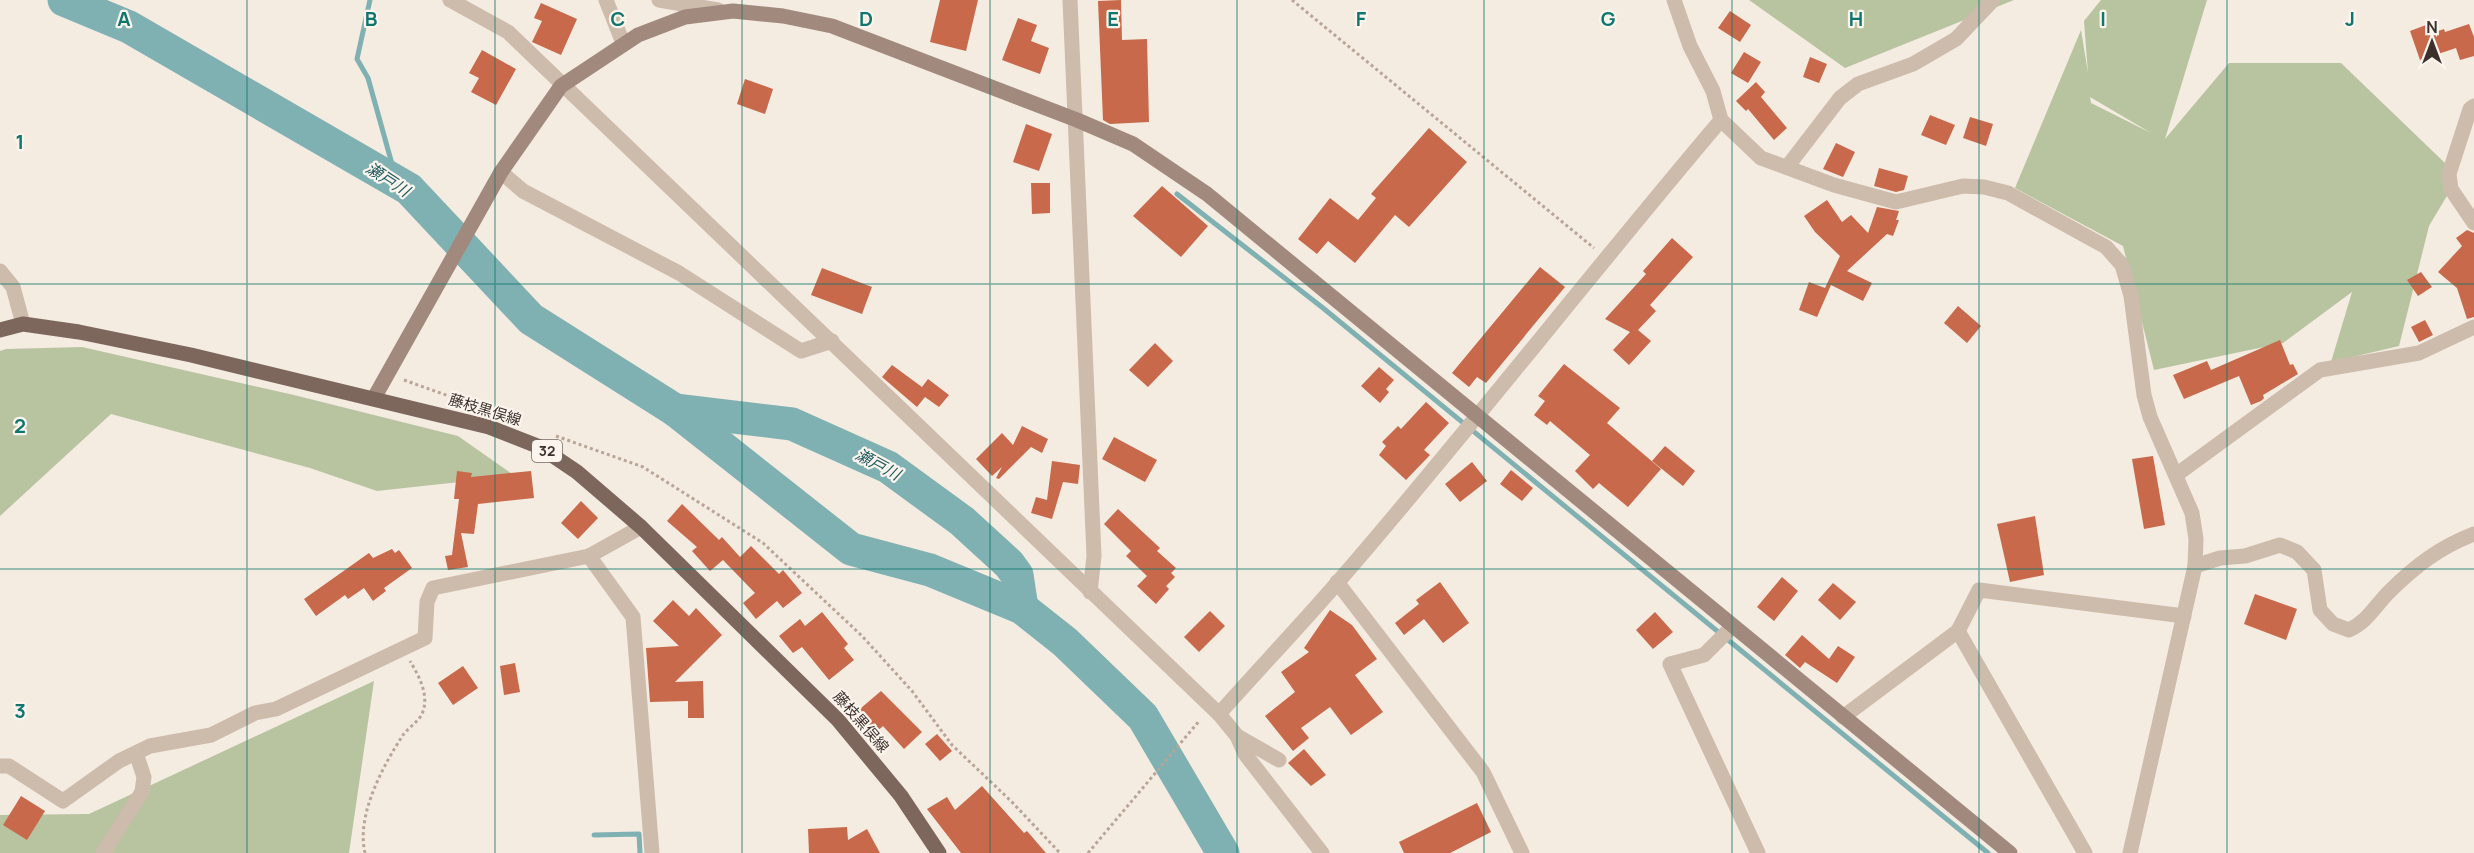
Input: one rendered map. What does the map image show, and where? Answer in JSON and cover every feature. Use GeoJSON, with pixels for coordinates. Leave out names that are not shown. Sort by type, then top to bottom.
{"type":"FeatureCollection","features":[{"type":"Feature","properties":{"kind":"main road","name":"藤枝黒俣線"},"geometry":{"type":"LineString","coordinates":[[0,330],[23,324],[79,332],[190,355],[489,427],[540,447],[577,472],[640,527],[838,720],[901,796],[939,853]]}},
{"type":"Feature","properties":{"kind":"street"},"geometry":{"type":"LineString","coordinates":[[450,0],[508,32],[561,86],[832,341],[1212,714],[1238,736],[1279,760]]}},
{"type":"Feature","properties":{"kind":"street"},"geometry":{"type":"LineString","coordinates":[[606,0],[624,43]]}},
{"type":"Feature","properties":{"kind":"street"},"geometry":{"type":"LineString","coordinates":[[658,0],[691,7],[783,16],[832,26],[1077,120],[1133,144],[1207,194],[2010,853]]}},
{"type":"Feature","properties":{"kind":"street"},"geometry":{"type":"LineString","coordinates":[[1070,0],[1077,120],[1094,556],[1090,592]]}},
{"type":"Feature","properties":{"kind":"street"},"geometry":{"type":"LineString","coordinates":[[1674,0],[1690,46],[1713,91],[1721,120],[1761,158],[1834,185],[1896,202],[1963,186],[1984,187],[2008,193],[2106,247],[2122,266],[2131,296],[2144,395],[2150,417],[2192,513],[2196,539],[2195,566],[2130,853]]}},
{"type":"Feature","properties":{"kind":"street"},"geometry":{"type":"LineString","coordinates":[[1787,167],[1840,98],[1858,84],[1913,64],[1956,39],[1992,0]]}},
{"type":"Feature","properties":{"kind":"street"},"geometry":{"type":"LineString","coordinates":[[374,398],[501,172],[561,86],[638,34],[685,17],[733,11]]}},
{"type":"Feature","properties":{"kind":"street"},"geometry":{"type":"LineString","coordinates":[[2474,105],[2470,109],[2449,174],[2451,189],[2474,223]]}},
{"type":"Feature","properties":{"kind":"street"},"geometry":{"type":"LineString","coordinates":[[1212,714],[1337,582],[1478,416],[1605,257],[1721,120]]}},
{"type":"Feature","properties":{"kind":"street"},"geometry":{"type":"LineString","coordinates":[[501,172],[523,191],[679,273],[801,351],[832,341]]}},
{"type":"Feature","properties":{"kind":"street"},"geometry":{"type":"LineString","coordinates":[[0,271],[13,286],[23,324]]}},
{"type":"Feature","properties":{"kind":"street"},"geometry":{"type":"LineString","coordinates":[[2175,475],[2320,370],[2419,353],[2474,328]]}},
{"type":"Feature","properties":{"kind":"street"},"geometry":{"type":"LineString","coordinates":[[0,766],[9,766],[63,801],[119,761],[150,746],[211,735],[255,713],[276,709],[425,638],[427,602],[433,588],[589,556],[640,527]]}},
{"type":"Feature","properties":{"kind":"street"},"geometry":{"type":"LineString","coordinates":[[2195,566],[2220,558],[2245,556],[2280,545],[2297,552],[2314,570],[2320,610],[2333,624],[2349,630],[2364,623],[2387,594],[2420,563],[2451,543],[2474,534]]}},
{"type":"Feature","properties":{"kind":"street"},"geometry":{"type":"LineString","coordinates":[[589,556],[633,617],[652,853]]}},
{"type":"Feature","properties":{"kind":"street"},"geometry":{"type":"LineString","coordinates":[[1337,582],[1483,772],[1522,853]]}},
{"type":"Feature","properties":{"kind":"street"},"geometry":{"type":"LineString","coordinates":[[1843,717],[1958,631],[1979,590],[2184,616]]}},
{"type":"Feature","properties":{"kind":"street"},"geometry":{"type":"LineString","coordinates":[[1733,626],[1704,655],[1670,664],[1758,853]]}},
{"type":"Feature","properties":{"kind":"street"},"geometry":{"type":"LineString","coordinates":[[1958,631],[2085,853]]}},
{"type":"Feature","properties":{"kind":"street"},"geometry":{"type":"LineString","coordinates":[[1238,736],[1245,754],[1322,853]]}},
{"type":"Feature","properties":{"kind":"street"},"geometry":{"type":"LineString","coordinates":[[103,853],[142,792],[144,777],[136,753]]}},
{"type":"Feature","properties":{"kind":"path"},"geometry":{"type":"LineString","coordinates":[[1292,0],[1605,257]]}},
{"type":"Feature","properties":{"kind":"path"},"geometry":{"type":"LineString","coordinates":[[643,468],[763,543],[862,636],[912,691],[952,745],[1060,853]]}},
{"type":"Feature","properties":{"kind":"path"},"geometry":{"type":"LineString","coordinates":[[365,853],[363,845],[367,811],[390,757],[405,732],[422,714],[424,697],[421,679],[403,649]]}},
{"type":"Feature","properties":{"kind":"path"},"geometry":{"type":"LineString","coordinates":[[1088,853],[1212,714]]}},
{"type":"Feature","properties":{"kind":"green space"},"geometry":{"type":"Polygon","coordinates":[[[1749,0],[2014,0],[1845,68],[1749,0]]]}},
{"type":"Feature","properties":{"kind":"green space"},"geometry":{"type":"Polygon","coordinates":[[[2101,0],[2207,0],[2165,139],[2229,63],[2341,63],[2446,164],[2451,189],[2429,226],[2399,346],[2331,362],[2352,292],[2283,343],[2154,370],[2123,246],[2015,188],[2081,30],[2088,73],[2084,21],[2101,0]],[[2090,97],[2091,103],[2151,133],[2090,97]]]}},
{"type":"Feature","properties":{"kind":"green space"},"geometry":{"type":"Polygon","coordinates":[[[82,347],[294,395],[458,436],[515,476],[377,491],[310,468],[111,414],[0,516],[0,351],[82,347]]]}},
{"type":"Feature","properties":{"kind":"green space"},"geometry":{"type":"Polygon","coordinates":[[[374,681],[349,853],[0,853],[0,815],[89,814],[374,681]]]}},
{"type":"Feature","properties":{"kind":"building"},"geometry":{"type":"Polygon","coordinates":[[[940,0],[978,0],[966,51],[930,42],[940,0]]]}},
{"type":"Feature","properties":{"kind":"building"},"geometry":{"type":"Polygon","coordinates":[[[1121,0],[1122,40],[1147,39],[1149,122],[1110,124],[1103,120],[1098,1],[1121,0]]]}},
{"type":"Feature","properties":{"kind":"building"},"geometry":{"type":"Polygon","coordinates":[[[541,3],[577,19],[561,55],[532,42],[542,21],[534,18],[541,3]]]}},
{"type":"Feature","properties":{"kind":"building"},"geometry":{"type":"Polygon","coordinates":[[[1730,11],[1751,25],[1740,42],[1718,28],[1730,11]]]}},
{"type":"Feature","properties":{"kind":"building"},"geometry":{"type":"Polygon","coordinates":[[[1018,18],[1037,25],[1031,41],[1049,48],[1040,74],[1002,60],[1018,18]]]}},
{"type":"Feature","properties":{"kind":"building"},"geometry":{"type":"Polygon","coordinates":[[[2469,24],[2474,37],[2474,56],[2460,60],[2456,48],[2420,60],[2410,31],[2426,25],[2429,34],[2444,29],[2445,32],[2469,24]]]}},
{"type":"Feature","properties":{"kind":"building"},"geometry":{"type":"Polygon","coordinates":[[[482,50],[516,69],[496,105],[471,92],[479,78],[469,73],[482,50]]]}},
{"type":"Feature","properties":{"kind":"building"},"geometry":{"type":"Polygon","coordinates":[[[1744,52],[1761,62],[1748,83],[1731,73],[1744,52]]]}},
{"type":"Feature","properties":{"kind":"building"},"geometry":{"type":"Polygon","coordinates":[[[1810,57],[1827,64],[1819,83],[1803,77],[1810,57]]]}},
{"type":"Feature","properties":{"kind":"building"},"geometry":{"type":"Polygon","coordinates":[[[745,79],[773,89],[765,114],[737,104],[745,79]]]}},
{"type":"Feature","properties":{"kind":"building"},"geometry":{"type":"Polygon","coordinates":[[[1756,82],[1765,92],[1761,97],[1787,128],[1774,140],[1748,109],[1746,111],[1736,101],[1756,82]]]}},
{"type":"Feature","properties":{"kind":"building"},"geometry":{"type":"Polygon","coordinates":[[[1930,115],[1955,125],[1946,145],[1921,135],[1930,115]]]}},
{"type":"Feature","properties":{"kind":"building"},"geometry":{"type":"Polygon","coordinates":[[[1970,117],[1993,124],[1986,146],[1963,138],[1970,117]]]}},
{"type":"Feature","properties":{"kind":"building"},"geometry":{"type":"Polygon","coordinates":[[[1026,124],[1052,134],[1039,171],[1013,162],[1026,124]]]}},
{"type":"Feature","properties":{"kind":"building"},"geometry":{"type":"Polygon","coordinates":[[[1429,128],[1467,162],[1409,227],[1395,215],[1355,263],[1328,241],[1317,254],[1298,239],[1330,198],[1358,220],[1376,198],[1371,194],[1429,128]]]}},
{"type":"Feature","properties":{"kind":"building"},"geometry":{"type":"Polygon","coordinates":[[[1836,143],[1855,152],[1843,177],[1823,169],[1836,143]]]}},
{"type":"Feature","properties":{"kind":"building"},"geometry":{"type":"Polygon","coordinates":[[[1879,168],[1908,176],[1904,190],[1896,192],[1874,186],[1879,168]]]}},
{"type":"Feature","properties":{"kind":"building"},"geometry":{"type":"Polygon","coordinates":[[[1031,183],[1050,183],[1050,213],[1032,214],[1031,183]]]}},
{"type":"Feature","properties":{"kind":"building"},"geometry":{"type":"Polygon","coordinates":[[[1162,186],[1208,226],[1181,257],[1133,216],[1162,186]]]}},
{"type":"Feature","properties":{"kind":"building"},"geometry":{"type":"Polygon","coordinates":[[[1827,200],[1842,222],[1851,215],[1868,233],[1877,207],[1899,211],[1896,220],[1899,220],[1893,236],[1887,234],[1847,271],[1872,283],[1863,301],[1831,285],[1817,317],[1799,310],[1809,282],[1825,288],[1840,256],[1815,232],[1804,216],[1827,200]]]}},
{"type":"Feature","properties":{"kind":"building"},"geometry":{"type":"Polygon","coordinates":[[[2467,230],[2474,233],[2474,317],[2467,319],[2457,288],[2438,272],[2462,246],[2456,238],[2467,230]]]}},
{"type":"Feature","properties":{"kind":"building"},"geometry":{"type":"Polygon","coordinates":[[[1672,238],[1693,257],[1650,305],[1656,311],[1638,330],[1651,341],[1629,365],[1613,350],[1630,332],[1605,319],[1646,274],[1643,271],[1672,238]]]}},
{"type":"Feature","properties":{"kind":"building"},"geometry":{"type":"Polygon","coordinates":[[[1540,267],[1565,287],[1486,383],[1477,377],[1469,387],[1452,373],[1540,267]]]}},
{"type":"Feature","properties":{"kind":"building"},"geometry":{"type":"Polygon","coordinates":[[[822,268],[872,287],[862,314],[811,295],[822,268]]]}},
{"type":"Feature","properties":{"kind":"building"},"geometry":{"type":"Polygon","coordinates":[[[2421,272],[2432,287],[2418,296],[2407,280],[2421,272]]]}},
{"type":"Feature","properties":{"kind":"building"},"geometry":{"type":"Polygon","coordinates":[[[1958,306],[1981,326],[1967,343],[1944,323],[1958,306]]]}},
{"type":"Feature","properties":{"kind":"building"},"geometry":{"type":"Polygon","coordinates":[[[2425,320],[2433,335],[2419,342],[2411,327],[2425,320]]]}},
{"type":"Feature","properties":{"kind":"building"},"geometry":{"type":"Polygon","coordinates":[[[2280,340],[2290,365],[2293,364],[2298,374],[2263,395],[2264,398],[2261,401],[2251,405],[2239,376],[2184,399],[2173,375],[2207,361],[2211,370],[2280,340]]]}},
{"type":"Feature","properties":{"kind":"building"},"geometry":{"type":"Polygon","coordinates":[[[1155,343],[1173,361],[1148,387],[1129,370],[1155,343]]]}},
{"type":"Feature","properties":{"kind":"building"},"geometry":{"type":"Polygon","coordinates":[[[1564,364],[1620,408],[1607,423],[1661,469],[1628,507],[1599,483],[1593,489],[1575,471],[1590,455],[1550,421],[1547,425],[1534,415],[1545,401],[1538,396],[1564,364]]]}},
{"type":"Feature","properties":{"kind":"building"},"geometry":{"type":"Polygon","coordinates":[[[892,365],[922,387],[928,379],[949,395],[939,407],[925,397],[917,407],[882,377],[892,365]]]}},
{"type":"Feature","properties":{"kind":"building"},"geometry":{"type":"Polygon","coordinates":[[[1379,367],[1394,380],[1386,389],[1389,392],[1380,403],[1361,386],[1379,367]]]}},
{"type":"Feature","properties":{"kind":"building"},"geometry":{"type":"Polygon","coordinates":[[[1426,402],[1449,423],[1424,450],[1430,455],[1406,480],[1379,455],[1386,446],[1382,442],[1398,426],[1401,429],[1426,402]]]}},
{"type":"Feature","properties":{"kind":"building"},"geometry":{"type":"Polygon","coordinates":[[[1022,426],[1048,439],[1042,453],[1031,447],[999,479],[996,478],[1002,467],[992,476],[976,459],[1002,433],[1013,445],[1022,426]]]}},
{"type":"Feature","properties":{"kind":"building"},"geometry":{"type":"Polygon","coordinates":[[[1114,437],[1157,460],[1145,482],[1102,459],[1114,437]]]}},
{"type":"Feature","properties":{"kind":"building"},"geometry":{"type":"Polygon","coordinates":[[[1665,446],[1695,471],[1683,486],[1652,461],[1665,446]]]}},
{"type":"Feature","properties":{"kind":"building"},"geometry":{"type":"Polygon","coordinates":[[[2153,456],[2165,525],[2144,529],[2132,459],[2153,456]]]}},
{"type":"Feature","properties":{"kind":"building"},"geometry":{"type":"Polygon","coordinates":[[[1052,461],[1080,465],[1078,484],[1063,482],[1052,519],[1031,513],[1036,497],[1047,500],[1052,461]]]}},
{"type":"Feature","properties":{"kind":"building"},"geometry":{"type":"Polygon","coordinates":[[[1472,462],[1487,481],[1460,502],[1445,484],[1472,462]]]}},
{"type":"Feature","properties":{"kind":"building"},"geometry":{"type":"Polygon","coordinates":[[[1511,470],[1533,488],[1522,501],[1500,484],[1511,470]]]}},
{"type":"Feature","properties":{"kind":"building"},"geometry":{"type":"Polygon","coordinates":[[[457,471],[472,473],[471,477],[531,471],[534,498],[478,504],[474,534],[461,533],[468,567],[448,570],[445,556],[452,555],[459,499],[454,499],[457,471]]]}},
{"type":"Feature","properties":{"kind":"building"},"geometry":{"type":"Polygon","coordinates":[[[581,501],[598,518],[578,539],[561,523],[581,501]]]}},
{"type":"Feature","properties":{"kind":"building"},"geometry":{"type":"Polygon","coordinates":[[[682,504],[719,540],[722,537],[740,557],[751,546],[779,574],[783,570],[802,593],[783,608],[777,601],[756,619],[743,603],[755,593],[723,560],[710,571],[692,551],[697,547],[667,521],[682,504]]]}},
{"type":"Feature","properties":{"kind":"building"},"geometry":{"type":"Polygon","coordinates":[[[1118,509],[1160,548],[1157,551],[1176,568],[1171,573],[1175,577],[1166,586],[1169,589],[1156,604],[1137,586],[1147,576],[1126,556],[1131,551],[1104,524],[1118,509]]]}},
{"type":"Feature","properties":{"kind":"building"},"geometry":{"type":"Polygon","coordinates":[[[2035,516],[2044,575],[2010,582],[1997,524],[2035,516]]]}},
{"type":"Feature","properties":{"kind":"building"},"geometry":{"type":"Polygon","coordinates":[[[392,549],[395,553],[399,550],[412,568],[384,588],[386,591],[373,601],[364,588],[348,599],[345,595],[316,616],[304,599],[369,553],[373,558],[392,549]]]}},
{"type":"Feature","properties":{"kind":"building"},"geometry":{"type":"Polygon","coordinates":[[[1782,577],[1798,591],[1774,621],[1757,607],[1782,577]]]}},
{"type":"Feature","properties":{"kind":"building"},"geometry":{"type":"Polygon","coordinates":[[[1440,582],[1469,623],[1443,643],[1424,619],[1404,635],[1395,623],[1419,604],[1416,600],[1440,582]]]}},
{"type":"Feature","properties":{"kind":"building"},"geometry":{"type":"Polygon","coordinates":[[[1833,583],[1856,602],[1840,620],[1818,600],[1833,583]]]}},
{"type":"Feature","properties":{"kind":"building"},"geometry":{"type":"Polygon","coordinates":[[[2255,594],[2297,609],[2286,640],[2244,624],[2255,594]]]}},
{"type":"Feature","properties":{"kind":"building"},"geometry":{"type":"Polygon","coordinates":[[[673,600],[689,616],[696,608],[722,635],[675,682],[703,681],[704,718],[688,718],[688,701],[650,702],[646,648],[679,646],[653,621],[673,600]]]}},
{"type":"Feature","properties":{"kind":"building"},"geometry":{"type":"Polygon","coordinates":[[[1330,610],[1352,625],[1377,659],[1355,675],[1383,712],[1351,735],[1330,707],[1301,728],[1309,738],[1293,751],[1265,716],[1295,692],[1281,672],[1309,652],[1304,648],[1330,610]]]}},
{"type":"Feature","properties":{"kind":"building"},"geometry":{"type":"Polygon","coordinates":[[[1210,611],[1225,626],[1199,652],[1184,637],[1210,611]]]}},
{"type":"Feature","properties":{"kind":"building"},"geometry":{"type":"Polygon","coordinates":[[[822,612],[848,644],[844,648],[854,660],[829,680],[802,647],[793,653],[779,636],[800,619],[805,626],[822,612]]]}},
{"type":"Feature","properties":{"kind":"building"},"geometry":{"type":"Polygon","coordinates":[[[1655,612],[1673,632],[1653,649],[1636,630],[1655,612]]]}},
{"type":"Feature","properties":{"kind":"building"},"geometry":{"type":"Polygon","coordinates":[[[1802,635],[1829,659],[1838,646],[1855,657],[1837,683],[1805,662],[1800,668],[1785,655],[1802,635]]]}},
{"type":"Feature","properties":{"kind":"building"},"geometry":{"type":"Polygon","coordinates":[[[515,663],[520,692],[504,695],[500,666],[515,663]]]}},
{"type":"Feature","properties":{"kind":"building"},"geometry":{"type":"Polygon","coordinates":[[[463,666],[478,688],[453,705],[438,683],[463,666]]]}},
{"type":"Feature","properties":{"kind":"building"},"geometry":{"type":"Polygon","coordinates":[[[881,691],[922,732],[904,749],[883,726],[874,734],[854,714],[881,691]]]}},
{"type":"Feature","properties":{"kind":"building"},"geometry":{"type":"Polygon","coordinates":[[[937,734],[952,751],[940,761],[925,744],[937,734]]]}},
{"type":"Feature","properties":{"kind":"building"},"geometry":{"type":"Polygon","coordinates":[[[1304,749],[1326,775],[1311,786],[1288,763],[1304,749]]]}},
{"type":"Feature","properties":{"kind":"building"},"geometry":{"type":"Polygon","coordinates":[[[982,786],[1024,833],[1027,831],[1046,853],[961,853],[927,809],[947,797],[955,810],[982,786]]]}},
{"type":"Feature","properties":{"kind":"building"},"geometry":{"type":"Polygon","coordinates":[[[21,796],[45,811],[27,840],[3,825],[21,796]]]}},
{"type":"Feature","properties":{"kind":"building"},"geometry":{"type":"Polygon","coordinates":[[[1477,803],[1491,832],[1450,853],[1404,853],[1399,842],[1477,803]]]}},
{"type":"Feature","properties":{"kind":"building"},"geometry":{"type":"Polygon","coordinates":[[[847,827],[848,840],[867,829],[880,853],[809,853],[808,829],[847,827]]]}},
{"type":"Feature","properties":{"kind":"waterway","name":"瀬戸川"},"geometry":{"type":"LineString","coordinates":[[64,0],[129,27],[409,189],[531,319],[675,410],[851,549],[930,570],[1022,608],[1065,642],[1143,717],[1223,853]]}},
{"type":"Feature","properties":{"kind":"waterway"},"geometry":{"type":"LineString","coordinates":[[370,0],[357,59],[368,78],[392,164],[409,189]]}},
{"type":"Feature","properties":{"kind":"waterway"},"geometry":{"type":"LineString","coordinates":[[1177,194],[1323,308],[1988,853]]}},
{"type":"Feature","properties":{"kind":"waterway","name":"瀬戸川"},"geometry":{"type":"LineString","coordinates":[[675,410],[792,424],[888,467],[962,521],[1009,564],[1017,575],[1022,608]]}},
{"type":"Feature","properties":{"kind":"waterway"},"geometry":{"type":"LineString","coordinates":[[594,835],[639,834],[640,853]]}}]}
